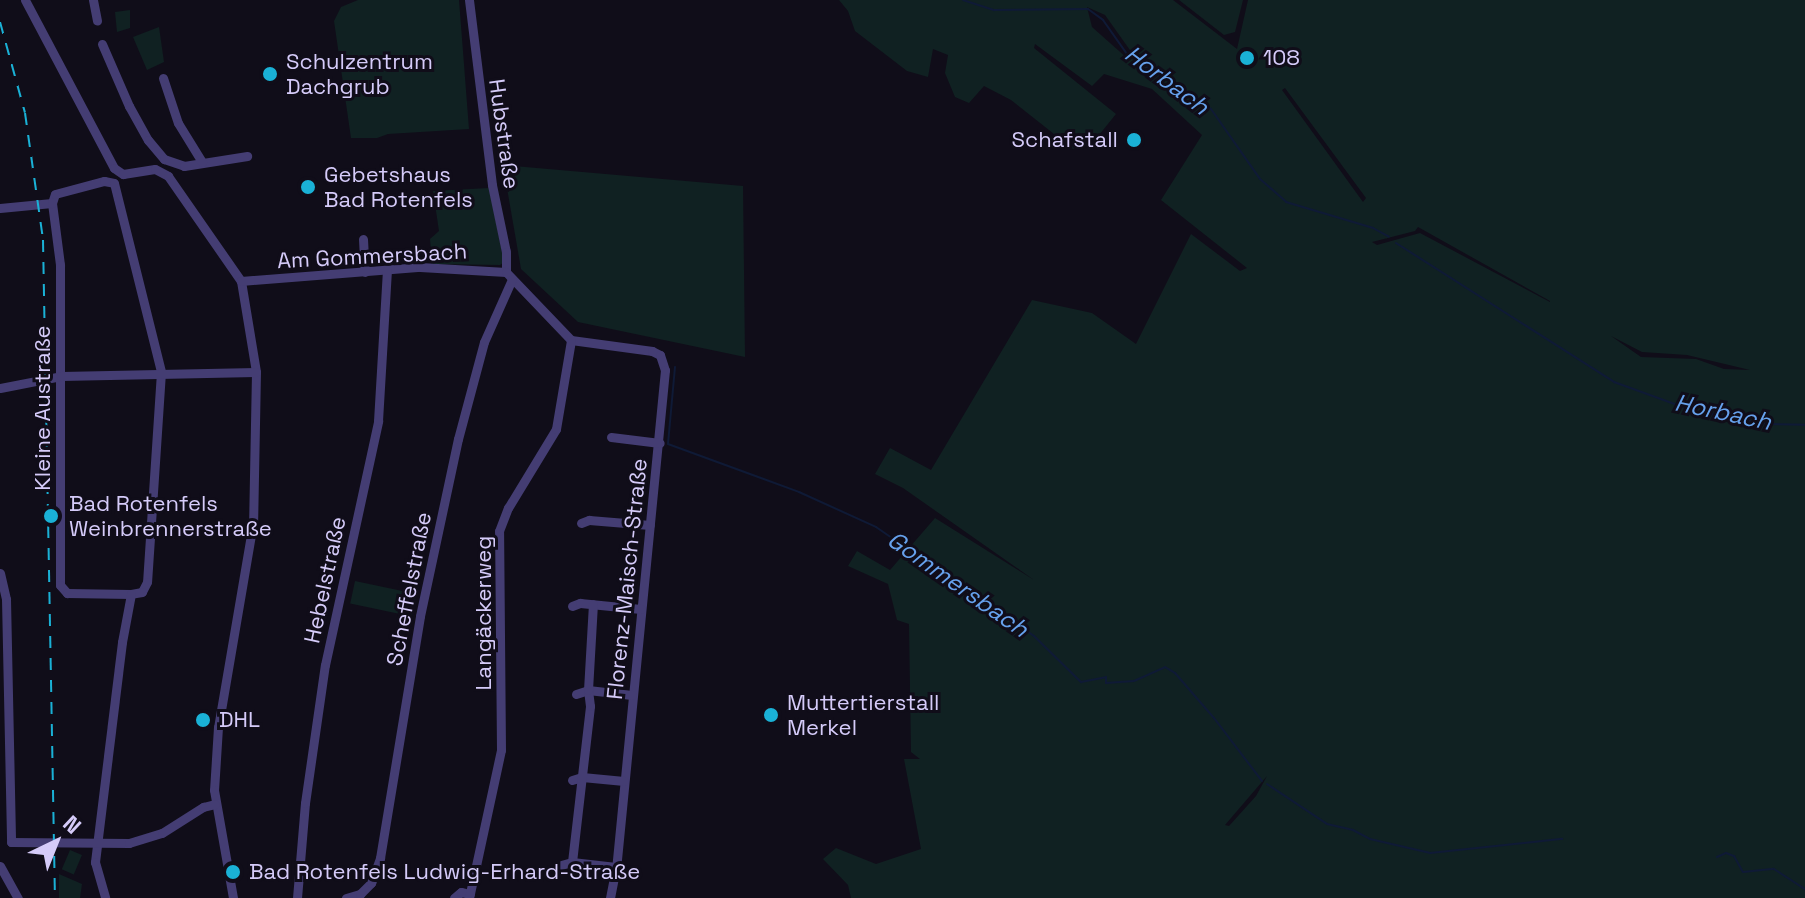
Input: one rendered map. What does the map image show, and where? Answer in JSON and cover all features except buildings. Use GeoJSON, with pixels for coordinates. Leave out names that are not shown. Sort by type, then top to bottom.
{"type":"FeatureCollection","features":[{"type":"Feature","properties":{"kind":"street"},"geometry":{"type":"LineString","coordinates":[[25,0],[117,172],[155,169],[163,172],[241,281],[256,372],[253,523],[215,750],[215,804],[233,898]]}},
{"type":"Feature","properties":{"kind":"street"},"geometry":{"type":"LineString","coordinates":[[93,0],[97,21]]}},
{"type":"Feature","properties":{"kind":"street","name":"Hubstraße"},"geometry":{"type":"LineString","coordinates":[[469,0],[492,185],[509,275]]}},
{"type":"Feature","properties":{"kind":"street"},"geometry":{"type":"LineString","coordinates":[[102,44],[148,140],[173,165],[247,156]]}},
{"type":"Feature","properties":{"kind":"street"},"geometry":{"type":"LineString","coordinates":[[163,78],[178,123],[202,162]]}},
{"type":"Feature","properties":{"kind":"street"},"geometry":{"type":"LineString","coordinates":[[0,208],[52,203],[55,194],[110,181],[114,183],[161,372],[147,582],[142,592],[131,594],[98,842],[96,873],[105,898]]}},
{"type":"Feature","properties":{"kind":"street","name":"Kleine Austraße"},"geometry":{"type":"LineString","coordinates":[[52,203],[60,265],[62,591],[131,594]]}},
{"type":"Feature","properties":{"kind":"street"},"geometry":{"type":"LineString","coordinates":[[363,239],[365,272]]}},
{"type":"Feature","properties":{"kind":"street","name":"Am Gommersbach"},"geometry":{"type":"LineString","coordinates":[[241,281],[387,270],[481,268],[509,275]]}},
{"type":"Feature","properties":{"kind":"street","name":"Hebelstraße"},"geometry":{"type":"LineString","coordinates":[[297,898],[305,803],[323,680],[378,421],[387,270]]}},
{"type":"Feature","properties":{"kind":"street"},"geometry":{"type":"LineString","coordinates":[[509,275],[571,340]]}},
{"type":"Feature","properties":{"kind":"street","name":"Scheffelstraße"},"geometry":{"type":"LineString","coordinates":[[346,898],[354,898],[375,878],[420,616],[458,439],[484,342],[509,275]]}},
{"type":"Feature","properties":{"kind":"street","name":"Florenz-Maisch-Straße"},"geometry":{"type":"LineString","coordinates":[[571,340],[583,339],[660,355],[665,370],[616,867],[610,898]]}},
{"type":"Feature","properties":{"kind":"street","name":"Langäckerweg"},"geometry":{"type":"LineString","coordinates":[[469,896],[501,750],[499,531],[508,508],[556,429],[571,340]]}},
{"type":"Feature","properties":{"kind":"street"},"geometry":{"type":"LineString","coordinates":[[0,388],[61,376],[256,372]]}},
{"type":"Feature","properties":{"kind":"street"},"geometry":{"type":"LineString","coordinates":[[611,437],[660,443]]}},
{"type":"Feature","properties":{"kind":"street"},"geometry":{"type":"LineString","coordinates":[[581,523],[589,520],[650,525]]}},
{"type":"Feature","properties":{"kind":"street"},"geometry":{"type":"LineString","coordinates":[[0,573],[9,838],[15,843],[129,843],[148,838],[203,807],[215,804]]}},
{"type":"Feature","properties":{"kind":"street"},"geometry":{"type":"LineString","coordinates":[[572,606],[593,604],[641,609]]}},
{"type":"Feature","properties":{"kind":"street"},"geometry":{"type":"LineString","coordinates":[[572,862],[577,778],[590,706],[588,690],[593,604]]}},
{"type":"Feature","properties":{"kind":"street"},"geometry":{"type":"LineString","coordinates":[[576,694],[588,690],[632,695]]}},
{"type":"Feature","properties":{"kind":"street"},"geometry":{"type":"LineString","coordinates":[[577,778],[624,781]]}},
{"type":"Feature","properties":{"kind":"street"},"geometry":{"type":"LineString","coordinates":[[561,865],[572,862],[616,867]]}},
{"type":"Feature","properties":{"kind":"street"},"geometry":{"type":"LineString","coordinates":[[0,866],[18,898]]}},
{"type":"Feature","properties":{"kind":"street"},"geometry":{"type":"LineString","coordinates":[[454,898],[461,892],[469,896]]}},
{"type":"Feature","properties":{"kind":"shaded area"},"geometry":{"type":"Polygon","coordinates":[[[358,0],[459,0],[469,129],[351,138],[334,21],[341,7],[358,0]]]}},
{"type":"Feature","properties":{"kind":"shaded area"},"geometry":{"type":"Polygon","coordinates":[[[839,0],[1173,0],[1237,49],[1248,0],[1805,0],[1805,898],[851,898],[848,885],[823,859],[836,848],[876,864],[921,849],[904,759],[920,759],[911,752],[909,624],[897,620],[888,584],[848,566],[857,551],[890,570],[935,518],[1034,580],[903,488],[875,474],[890,448],[931,470],[1032,300],[1092,313],[1136,344],[1191,234],[1240,271],[1247,268],[1161,200],[1202,135],[1152,89],[1104,74],[1092,86],[1035,44],[1034,48],[1116,114],[1095,140],[1073,149],[1011,100],[984,86],[969,103],[955,97],[945,73],[948,55],[933,49],[928,77],[907,71],[855,31],[848,11],[839,0]],[[1087,7],[1092,27],[1128,59],[1132,53],[1105,15],[1087,7]],[[1285,88],[1282,90],[1363,202],[1366,198],[1285,88]],[[1418,227],[1415,231],[1372,242],[1377,245],[1420,233],[1550,302],[1418,227]],[[1611,336],[1641,357],[1696,359],[1724,369],[1750,370],[1687,355],[1642,352],[1611,336]],[[1267,776],[1225,825],[1229,826],[1256,796],[1267,776]]]}},
{"type":"Feature","properties":{"kind":"shaded area"},"geometry":{"type":"Polygon","coordinates":[[[1179,0],[1243,0],[1235,32],[1224,35],[1179,0]]]}},
{"type":"Feature","properties":{"kind":"shaded area"},"geometry":{"type":"Polygon","coordinates":[[[130,10],[130,28],[117,32],[115,12],[130,10]]]}},
{"type":"Feature","properties":{"kind":"shaded area"},"geometry":{"type":"Polygon","coordinates":[[[159,27],[164,62],[147,70],[133,37],[159,27]]]}},
{"type":"Feature","properties":{"kind":"shaded area"},"geometry":{"type":"Polygon","coordinates":[[[503,165],[743,186],[745,357],[578,322],[521,269],[503,165]]]}},
{"type":"Feature","properties":{"kind":"shaded area"},"geometry":{"type":"Polygon","coordinates":[[[489,188],[504,262],[500,265],[432,264],[430,239],[439,231],[433,191],[489,188]]]}},
{"type":"Feature","properties":{"kind":"shaded area"},"geometry":{"type":"Polygon","coordinates":[[[355,581],[417,594],[412,617],[350,603],[355,581]]]}},
{"type":"Feature","properties":{"kind":"shaded area"},"geometry":{"type":"Polygon","coordinates":[[[70,850],[82,855],[74,874],[62,869],[70,850]]]}},
{"type":"Feature","properties":{"kind":"shaded area"},"geometry":{"type":"Polygon","coordinates":[[[59,874],[82,884],[80,898],[59,898],[59,874]]]}},
{"type":"Feature","properties":{"kind":"waterway","name":"Horbach"},"geometry":{"type":"LineString","coordinates":[[963,0],[994,10],[1088,9],[1103,20],[1127,54],[1211,109],[1260,179],[1286,202],[1373,228],[1389,237]]}},
{"type":"Feature","properties":{"kind":"waterway","name":"Horbach"},"geometry":{"type":"LineString","coordinates":[[1396,243],[1614,382],[1691,410],[1766,424],[1805,425]]}},
{"type":"Feature","properties":{"kind":"waterway","name":"Gommersbach"},"geometry":{"type":"LineString","coordinates":[[675,367],[668,444],[799,492],[876,527],[1034,636],[1081,682],[1106,677],[1106,683],[1134,681],[1165,667],[1175,673],[1214,718],[1262,781]]}},
{"type":"Feature","properties":{"kind":"waterway","name":"Gommersbach"},"geometry":{"type":"LineString","coordinates":[[1267,784],[1327,824],[1353,830],[1370,839],[1430,853],[1562,839]]}},
{"type":"Feature","properties":{"kind":"waterway","name":"Gommersbach"},"geometry":{"type":"LineString","coordinates":[[1717,857],[1726,853],[1734,856],[1743,872],[1774,869],[1805,889]]}},
{"type":"Feature","properties":{"kind":"railway"},"geometry":{"type":"LineString","coordinates":[[0,22],[25,113],[43,240],[55,898]]}},
{"type":"Feature","properties":{"kind":"place","name":"108"},"geometry":{"type":"Point","coordinates":[1247,58]}},
{"type":"Feature","properties":{"kind":"place","name":"Schulzentrum Dachgrub"},"geometry":{"type":"Point","coordinates":[270,74]}},
{"type":"Feature","properties":{"kind":"place","name":"Schafstall"},"geometry":{"type":"Point","coordinates":[1134,140]}},
{"type":"Feature","properties":{"kind":"place","name":"Gebetshaus Bad Rotenfels"},"geometry":{"type":"Point","coordinates":[308,187]}},
{"type":"Feature","properties":{"kind":"place","name":"Bad Rotenfels Weinbrennerstraße"},"geometry":{"type":"Point","coordinates":[51,516]}},
{"type":"Feature","properties":{"kind":"place","name":"Muttertierstall Merkel"},"geometry":{"type":"Point","coordinates":[771,715]}},
{"type":"Feature","properties":{"kind":"place","name":"DHL"},"geometry":{"type":"Point","coordinates":[203,720]}},
{"type":"Feature","properties":{"kind":"place","name":"Bad Rotenfels Ludwig-Erhard-Straße"},"geometry":{"type":"Point","coordinates":[233,872]}}]}
